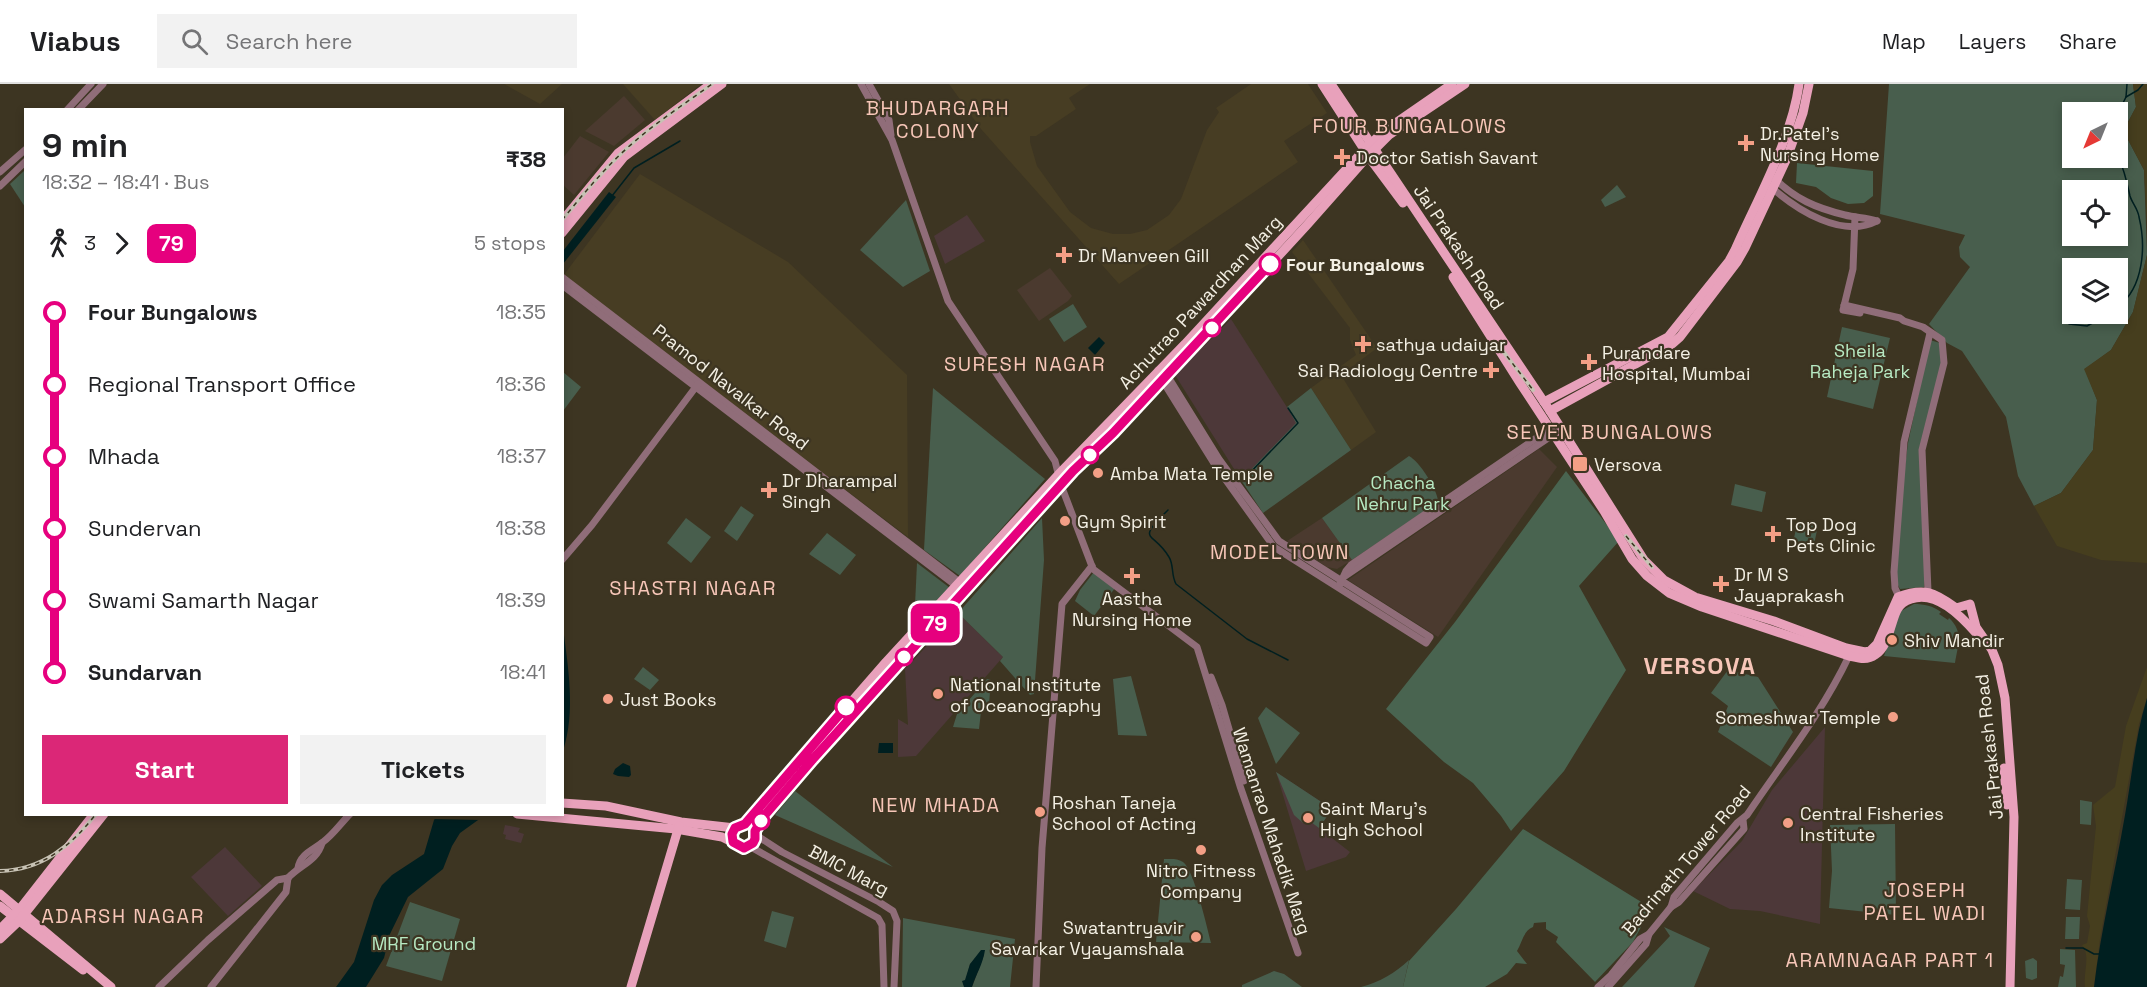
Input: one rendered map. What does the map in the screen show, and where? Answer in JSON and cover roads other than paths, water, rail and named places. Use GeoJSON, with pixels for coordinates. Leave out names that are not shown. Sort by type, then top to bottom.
{"type":"FeatureCollection","features":[{"type":"Feature","properties":{"kind":"main road"},"geometry":{"type":"LineString","coordinates":[[564,219],[618,153],[711,84]]}},
{"type":"Feature","properties":{"kind":"main road"},"geometry":{"type":"LineString","coordinates":[[564,231],[624,157],[722,84]]}},
{"type":"Feature","properties":{"kind":"main road","name":"Jai Prakash Road"},"geometry":{"type":"LineString","coordinates":[[1322,84],[1503,350],[1546,407],[1644,560],[1664,580],[1679,590],[1704,600],[1774,621],[1846,648],[1865,652],[1873,649],[1877,644],[1900,599]]}},
{"type":"Feature","properties":{"kind":"main road","name":"Jai Prakash Road"},"geometry":{"type":"LineString","coordinates":[[1331,84],[1369,150]]}},
{"type":"Feature","properties":{"kind":"main road"},"geometry":{"type":"LineString","coordinates":[[1369,150],[1384,131],[1452,84]]}},
{"type":"Feature","properties":{"kind":"main road"},"geometry":{"type":"LineString","coordinates":[[1369,150],[1465,84]]}},
{"type":"Feature","properties":{"kind":"main road"},"geometry":{"type":"LineString","coordinates":[[1772,181],[1799,84]]}},
{"type":"Feature","properties":{"kind":"main road"},"geometry":{"type":"LineString","coordinates":[[1546,407],[1668,338],[1729,261],[1772,181],[1803,113],[1809,84]]}},
{"type":"Feature","properties":{"kind":"main road","name":"Achutrao Pawardhan Marg"},"geometry":{"type":"LineString","coordinates":[[961,587],[1058,475],[1162,375],[1307,225],[1369,150]]}},
{"type":"Feature","properties":{"kind":"main road","name":"Jai Prakash Road"},"geometry":{"type":"LineString","coordinates":[[1503,350],[1632,559],[1662,589],[1702,607],[1849,656],[1865,659],[1874,657],[1886,641],[1900,599]]}},
{"type":"Feature","properties":{"kind":"main road","name":"Achutrao Pawardhan Marg"},"geometry":{"type":"LineString","coordinates":[[961,587],[1113,433],[1162,375]]}},
{"type":"Feature","properties":{"kind":"main road"},"geometry":{"type":"LineString","coordinates":[[534,816],[584,819],[654,829],[735,828],[745,824],[801,757],[961,587]]}},
{"type":"Feature","properties":{"kind":"main road"},"geometry":{"type":"LineString","coordinates":[[564,803],[606,806],[722,837],[740,847],[749,846],[754,841],[755,833],[764,816],[961,587]]}},
{"type":"Feature","properties":{"kind":"main road"},"geometry":{"type":"LineString","coordinates":[[1900,599],[1914,591],[1928,591]]}},
{"type":"Feature","properties":{"kind":"main road","name":"Jai Prakash Road"},"geometry":{"type":"LineString","coordinates":[[1928,591],[1956,608],[1970,604],[1976,627],[1992,650],[1998,665],[2005,698],[2012,867],[2008,987]]}},
{"type":"Feature","properties":{"kind":"main road","name":"Jai Prakash Road"},"geometry":{"type":"LineString","coordinates":[[1900,599],[1917,597],[1940,602],[1962,617],[1980,637],[1989,653],[1998,681],[2005,732]]}},
{"type":"Feature","properties":{"kind":"main road"},"geometry":{"type":"LineString","coordinates":[[70,851],[93,816]]}},
{"type":"Feature","properties":{"kind":"main road"},"geometry":{"type":"LineString","coordinates":[[0,939],[70,851],[102,816]]}},
{"type":"Feature","properties":{"kind":"main road"},"geometry":{"type":"LineString","coordinates":[[745,824],[755,833]]}},
{"type":"Feature","properties":{"kind":"main road"},"geometry":{"type":"LineString","coordinates":[[637,987],[680,827]]}},
{"type":"Feature","properties":{"kind":"main road"},"geometry":{"type":"LineString","coordinates":[[733,842],[732,834],[735,828]]}},
{"type":"Feature","properties":{"kind":"main road"},"geometry":{"type":"LineString","coordinates":[[631,987],[672,855]]}},
{"type":"Feature","properties":{"kind":"main road"},"geometry":{"type":"LineString","coordinates":[[0,894],[19,915],[103,987]]}},
{"type":"Feature","properties":{"kind":"main road"},"geometry":{"type":"LineString","coordinates":[[0,906],[19,915],[111,987]]}},
{"type":"Feature","properties":{"kind":"main road"},"geometry":{"type":"LineString","coordinates":[[0,929],[19,915]]}},
{"type":"Feature","properties":{"kind":"street"},"geometry":{"type":"LineString","coordinates":[[69,108],[91,84]]}},
{"type":"Feature","properties":{"kind":"street"},"geometry":{"type":"LineString","coordinates":[[80,108],[103,84]]}},
{"type":"Feature","properties":{"kind":"street"},"geometry":{"type":"LineString","coordinates":[[861,84],[892,140],[948,301],[1055,460],[1061,485],[1092,566],[1062,604],[1043,836],[1036,987]]}},
{"type":"Feature","properties":{"kind":"street"},"geometry":{"type":"LineString","coordinates":[[869,84],[889,120],[892,140]]}},
{"type":"Feature","properties":{"kind":"street"},"geometry":{"type":"LineString","coordinates":[[0,172],[24,151]]}},
{"type":"Feature","properties":{"kind":"street"},"geometry":{"type":"LineString","coordinates":[[0,186],[24,163]]}},
{"type":"Feature","properties":{"kind":"street"},"geometry":{"type":"LineString","coordinates":[[1772,181],[1808,204],[1877,221],[1868,226],[1855,226],[1837,224],[1805,213],[1772,181]]}},
{"type":"Feature","properties":{"kind":"street"},"geometry":{"type":"LineString","coordinates":[[1855,217],[1853,269],[1844,308],[1900,318],[1923,327],[1942,340],[1944,363],[1922,450],[1928,591]]}},
{"type":"Feature","properties":{"kind":"street","name":"Pramod Navalkar Road"},"geometry":{"type":"LineString","coordinates":[[564,280],[961,587]]}},
{"type":"Feature","properties":{"kind":"street"},"geometry":{"type":"LineString","coordinates":[[1900,599],[1895,588],[1895,554],[1904,442],[1930,333]]}},
{"type":"Feature","properties":{"kind":"street"},"geometry":{"type":"LineString","coordinates":[[1162,375],[1219,459],[1279,541],[1430,637],[1426,643],[1341,582]]}},
{"type":"Feature","properties":{"kind":"street"},"geometry":{"type":"LineString","coordinates":[[564,558],[592,525],[698,385]]}},
{"type":"Feature","properties":{"kind":"street"},"geometry":{"type":"LineString","coordinates":[[1341,582],[1351,565],[1552,431]]}},
{"type":"Feature","properties":{"kind":"street","name":"Wamanrao Mahadik Marg"},"geometry":{"type":"LineString","coordinates":[[1092,566],[1194,640],[1200,647],[1222,705],[1246,788],[1298,945],[1298,953],[1227,745],[1197,647],[1092,566]]}},
{"type":"Feature","properties":{"kind":"street","name":"Badrinath Tower Road"},"geometry":{"type":"LineString","coordinates":[[1598,987],[1611,975],[1640,939],[1649,934],[1671,907],[1674,897],[1737,823],[1743,820],[1797,743],[1849,656]]}},
{"type":"Feature","properties":{"kind":"street"},"geometry":{"type":"LineString","coordinates":[[211,987],[286,892],[288,878],[297,868],[304,867],[320,852],[322,843],[348,816]]}},
{"type":"Feature","properties":{"kind":"street","name":"BMC Marg"},"geometry":{"type":"LineString","coordinates":[[755,833],[782,852],[893,911],[897,921],[894,987]]}},
{"type":"Feature","properties":{"kind":"street","name":"BMC Marg"},"geometry":{"type":"LineString","coordinates":[[749,846],[878,918],[882,925],[884,987]]}},
{"type":"Feature","properties":{"kind":"street"},"geometry":{"type":"LineString","coordinates":[[159,987],[208,940],[277,880],[288,878]]}},
{"type":"Feature","properties":{"kind":"street"},"geometry":{"type":"LineString","coordinates":[[1608,987],[1646,944],[1649,934]]}},
{"type":"Feature","properties":{"kind":"street"},"geometry":{"type":"LineString","coordinates":[[881,941],[895,943]]}},
{"type":"Feature","properties":{"kind":"water"},"geometry":{"type":"Polygon","coordinates":[[[609,192],[616,197],[564,263],[564,250],[609,192]]]}},
{"type":"Feature","properties":{"kind":"water"},"geometry":{"type":"Polygon","coordinates":[[[1099,337],[1105,343],[1095,355],[1088,348],[1099,337]]]}},
{"type":"Feature","properties":{"kind":"water"},"geometry":{"type":"Polygon","coordinates":[[[564,635],[570,705],[564,747],[564,635]]]}},
{"type":"Feature","properties":{"kind":"water"},"geometry":{"type":"Polygon","coordinates":[[[2147,698],[2147,987],[2094,987],[2137,742],[2147,698]]]}},
{"type":"Feature","properties":{"kind":"water"},"geometry":{"type":"Polygon","coordinates":[[[879,743],[893,743],[893,753],[878,753],[879,743]]]}},
{"type":"Feature","properties":{"kind":"water"},"geometry":{"type":"Polygon","coordinates":[[[623,763],[630,766],[631,775],[629,777],[613,774],[615,769],[623,763]]]}},
{"type":"Feature","properties":{"kind":"water"},"geometry":{"type":"Polygon","coordinates":[[[437,816],[484,816],[460,833],[443,869],[408,897],[390,934],[384,958],[366,987],[336,987],[354,962],[374,900],[382,885],[392,875],[424,854],[437,816]]]}},
{"type":"Feature","properties":{"kind":"water"},"geometry":{"type":"Polygon","coordinates":[[[981,950],[985,950],[984,955],[972,987],[964,987],[962,981],[965,980],[970,964],[981,950]]]}},
{"type":"Feature","properties":{"kind":"waterway"},"geometry":{"type":"LineString","coordinates":[[2124,102],[2127,84]]}},
{"type":"Feature","properties":{"kind":"waterway"},"geometry":{"type":"LineString","coordinates":[[2126,97],[2143,84]]}},
{"type":"Feature","properties":{"kind":"waterway"},"geometry":{"type":"LineString","coordinates":[[612,196],[634,168],[680,141]]}},
{"type":"Feature","properties":{"kind":"waterway"},"geometry":{"type":"LineString","coordinates":[[2123,168],[2130,196],[2138,214],[2142,240],[2141,265],[2128,297]]}},
{"type":"Feature","properties":{"kind":"waterway"},"geometry":{"type":"LineString","coordinates":[[2069,324],[2087,326],[2091,324]]}},
{"type":"Feature","properties":{"kind":"waterway"},"geometry":{"type":"LineString","coordinates":[[1243,480],[1298,423],[1288,408]]}},
{"type":"Feature","properties":{"kind":"waterway"},"geometry":{"type":"LineString","coordinates":[[1168,510],[1152,527],[1150,536],[1169,557],[1176,584],[1247,639],[1288,660]]}},
{"type":"Feature","properties":{"kind":"waterway"},"geometry":{"type":"LineString","coordinates":[[2066,948],[2083,948],[2099,954]]}},
{"type":"Feature","properties":{"kind":"railway"},"geometry":{"type":"LineString","coordinates":[[564,218],[596,179],[624,151],[712,84]]}},
{"type":"Feature","properties":{"kind":"railway"},"geometry":{"type":"LineString","coordinates":[[1496,342],[1533,390]]}},
{"type":"Feature","properties":{"kind":"railway"},"geometry":{"type":"LineString","coordinates":[[1626,536],[1652,567]]}},
{"type":"Feature","properties":{"kind":"railway"},"geometry":{"type":"LineString","coordinates":[[0,871],[15,870],[42,861],[66,846],[94,816]]}},
{"type":"Feature","properties":{"kind":"place","name":"Dr.Patel's Nursing Home"},"geometry":{"type":"Point","coordinates":[1746,143]}},
{"type":"Feature","properties":{"kind":"place","name":"Doctor Satish Savant"},"geometry":{"type":"Point","coordinates":[1342,157]}},
{"type":"Feature","properties":{"kind":"place","name":"Dr Manveen Gill"},"geometry":{"type":"Point","coordinates":[1064,255]}},
{"type":"Feature","properties":{"kind":"place","name":"Four Bungalows"},"geometry":{"type":"Point","coordinates":[1270,264]}},
{"type":"Feature","properties":{"kind":"place","name":"sathya udaiyar"},"geometry":{"type":"Point","coordinates":[1363,344]}},
{"type":"Feature","properties":{"kind":"place","name":"Purandare Hospital, Mumbai"},"geometry":{"type":"Point","coordinates":[1589,362]}},
{"type":"Feature","properties":{"kind":"place","name":"Sai Radiology Centre"},"geometry":{"type":"Point","coordinates":[1491,370]}},
{"type":"Feature","properties":{"kind":"place","name":"Versova"},"geometry":{"type":"Point","coordinates":[1580,464]}},
{"type":"Feature","properties":{"kind":"place","name":"Amba Mata Temple"},"geometry":{"type":"Point","coordinates":[1098,473]}},
{"type":"Feature","properties":{"kind":"place","name":"Dr Dharampal Singh"},"geometry":{"type":"Point","coordinates":[769,490]}},
{"type":"Feature","properties":{"kind":"place","name":"Gym Spirit"},"geometry":{"type":"Point","coordinates":[1065,521]}},
{"type":"Feature","properties":{"kind":"place","name":"Top Dog Pets Clinic"},"geometry":{"type":"Point","coordinates":[1773,534]}},
{"type":"Feature","properties":{"kind":"place","name":"Aastha Nursing Home"},"geometry":{"type":"Point","coordinates":[1132,576]}},
{"type":"Feature","properties":{"kind":"place","name":"Dr M S Jayaprakash"},"geometry":{"type":"Point","coordinates":[1721,584]}},
{"type":"Feature","properties":{"kind":"place","name":"Shiv Mandir"},"geometry":{"type":"Point","coordinates":[1892,640]}},
{"type":"Feature","properties":{"kind":"place","name":"National Institute of Oceanography"},"geometry":{"type":"Point","coordinates":[938,694]}},
{"type":"Feature","properties":{"kind":"place","name":"Just Books"},"geometry":{"type":"Point","coordinates":[608,699]}},
{"type":"Feature","properties":{"kind":"place","name":"Someshwar Temple"},"geometry":{"type":"Point","coordinates":[1893,717]}},
{"type":"Feature","properties":{"kind":"place","name":"Roshan Taneja School of Acting"},"geometry":{"type":"Point","coordinates":[1040,812]}},
{"type":"Feature","properties":{"kind":"place","name":"Saint Mary's High School"},"geometry":{"type":"Point","coordinates":[1308,818]}},
{"type":"Feature","properties":{"kind":"place","name":"Central Fisheries Institute"},"geometry":{"type":"Point","coordinates":[1788,823]}},
{"type":"Feature","properties":{"kind":"place","name":"Nitro Fitness Company"},"geometry":{"type":"Point","coordinates":[1201,850]}},
{"type":"Feature","properties":{"kind":"place","name":"Swatantryavir Savarkar Vyayamshala"},"geometry":{"type":"Point","coordinates":[1196,937]}},
{"type":"Feature","properties":{"kind":"district","name":"BHUDARGARH COLONY"},"geometry":{"type":"Point","coordinates":[938,120]}},
{"type":"Feature","properties":{"kind":"district","name":"FOUR BUNGALOWS"},"geometry":{"type":"Point","coordinates":[1410,126]}},
{"type":"Feature","properties":{"kind":"district","name":"SURESH NAGAR"},"geometry":{"type":"Point","coordinates":[1025,364]}},
{"type":"Feature","properties":{"kind":"district","name":"SEVEN BUNGALOWS"},"geometry":{"type":"Point","coordinates":[1610,432]}},
{"type":"Feature","properties":{"kind":"district","name":"MODEL TOWN"},"geometry":{"type":"Point","coordinates":[1280,552]}},
{"type":"Feature","properties":{"kind":"district","name":"SHASTRI NAGAR"},"geometry":{"type":"Point","coordinates":[693,588]}},
{"type":"Feature","properties":{"kind":"district","name":"VERSOVA"},"geometry":{"type":"Point","coordinates":[1700,665]}},
{"type":"Feature","properties":{"kind":"district","name":"NEW MHADA"},"geometry":{"type":"Point","coordinates":[936,805]}},
{"type":"Feature","properties":{"kind":"district","name":"JOSEPH PATEL WADI"},"geometry":{"type":"Point","coordinates":[1925,902]}},
{"type":"Feature","properties":{"kind":"district","name":"ADARSH NAGAR"},"geometry":{"type":"Point","coordinates":[123,916]}},
{"type":"Feature","properties":{"kind":"district","name":"ARAMNAGAR PART 1"},"geometry":{"type":"Point","coordinates":[1890,960]}},
{"type":"Feature","properties":{"kind":"park label","name":"Sheila Raheja Park"},"geometry":{"type":"Point","coordinates":[1860,360]}},
{"type":"Feature","properties":{"kind":"park label","name":"Chacha Nehru Park"},"geometry":{"type":"Point","coordinates":[1403,492]}},
{"type":"Feature","properties":{"kind":"park label","name":"MRF Ground"},"geometry":{"type":"Point","coordinates":[424,943]}}]}
